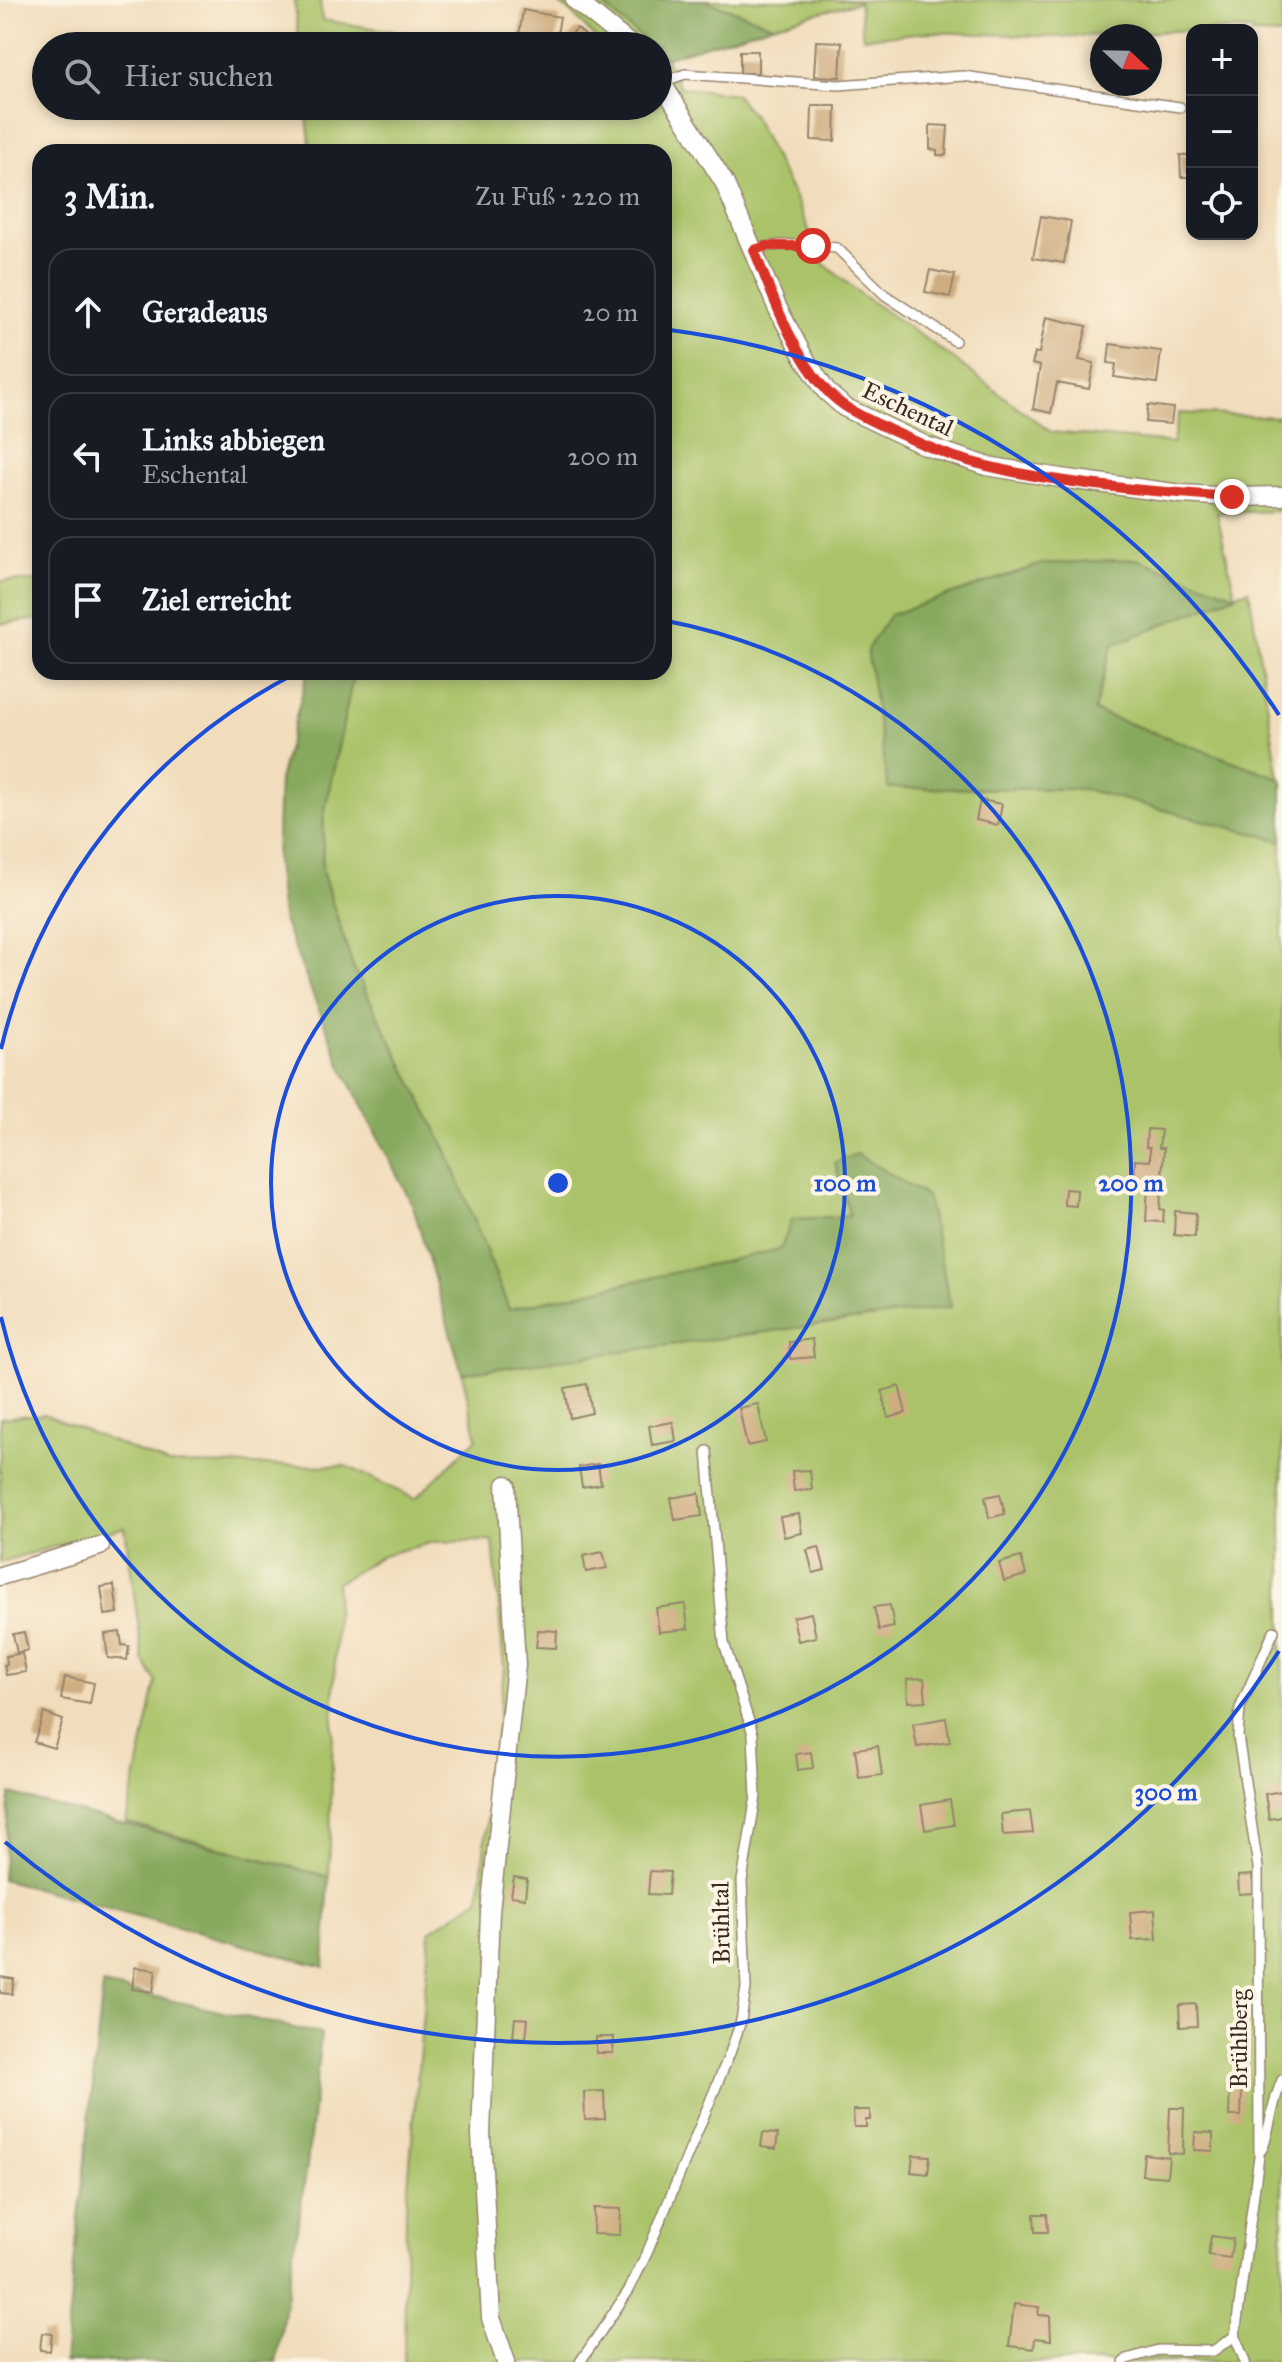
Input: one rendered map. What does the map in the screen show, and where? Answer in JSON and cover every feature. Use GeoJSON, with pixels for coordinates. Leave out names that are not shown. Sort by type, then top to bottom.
{"type":"FeatureCollection","features":[{"type":"Feature","properties":{"kind":"street"},"geometry":{"type":"LineString","coordinates":[[575,0],[615,32]]}},
{"type":"Feature","properties":{"kind":"street","name":"Eschental"},"geometry":{"type":"LineString","coordinates":[[672,98],[724,182],[777,307],[816,377],[844,407],[926,446],[987,466],[1182,494],[1282,496]]}},
{"type":"Feature","properties":{"kind":"street"},"geometry":{"type":"LineString","coordinates":[[506,1485],[516,1665],[490,1912],[481,2134],[491,2318],[506,2362]]}},
{"type":"Feature","properties":{"kind":"street"},"geometry":{"type":"LineString","coordinates":[[0,1576],[100,1546]]}},
{"type":"Feature","properties":{"kind":"lane"},"geometry":{"type":"LineString","coordinates":[[672,77],[685,74],[838,85],[963,76],[1180,107]]}},
{"type":"Feature","properties":{"kind":"lane"},"geometry":{"type":"LineString","coordinates":[[754,250],[790,245],[837,248],[885,295],[955,341]]}},
{"type":"Feature","properties":{"kind":"lane","name":"Brühltal"},"geometry":{"type":"LineString","coordinates":[[580,2362],[629,2290],[647,2253],[730,2053],[741,2021],[746,1988],[742,1881],[756,1796],[753,1734],[724,1643],[707,1451]]}},
{"type":"Feature","properties":{"kind":"lane","name":"Brühlberg"},"geometry":{"type":"LineString","coordinates":[[1235,2336],[1259,2156],[1258,1867],[1238,1736],[1240,1708],[1274,1631]]}},
{"type":"Feature","properties":{"kind":"lane"},"geometry":{"type":"LineString","coordinates":[[1259,2156],[1271,2126],[1282,2080]]}},
{"type":"Feature","properties":{"kind":"lane"},"geometry":{"type":"LineString","coordinates":[[1124,2362],[1158,2350],[1213,2351],[1235,2336],[1245,2362]]}},
{"type":"Feature","properties":{"kind":"green space"},"geometry":{"type":"Polygon","coordinates":[[[294,0],[320,0],[322,20],[398,32],[297,32],[294,0]]]}},
{"type":"Feature","properties":{"kind":"green space"},"geometry":{"type":"Polygon","coordinates":[[[554,0],[597,0],[635,32],[590,32],[554,0]]]}},
{"type":"Feature","properties":{"kind":"green space"},"geometry":{"type":"Polygon","coordinates":[[[597,0],[704,0],[773,25],[672,56],[672,32],[635,32],[597,0]]]}},
{"type":"Feature","properties":{"kind":"green space"},"geometry":{"type":"Polygon","coordinates":[[[704,0],[1282,0],[1282,35],[1258,34],[1258,24],[1186,24],[1186,30],[1162,32],[1162,24],[1090,24],[1090,36],[929,32],[863,38],[859,2],[773,25],[704,0]]]}},
{"type":"Feature","properties":{"kind":"green space"},"geometry":{"type":"Polygon","coordinates":[[[672,72],[680,87],[735,94],[752,114],[795,198],[824,264],[863,296],[1051,432],[1172,443],[1179,413],[1282,417],[1282,511],[1217,513],[1235,594],[1249,590],[1279,778],[1094,711],[1112,645],[1235,595],[1136,559],[1042,564],[890,615],[888,788],[1084,789],[1282,841],[1282,2362],[404,2362],[406,2210],[430,1931],[479,1899],[504,1668],[493,1541],[434,1542],[383,1555],[337,1583],[329,1877],[126,1822],[156,1681],[143,1660],[125,1527],[0,1562],[0,1418],[44,1414],[168,1464],[347,1466],[415,1499],[477,1438],[462,1373],[950,1307],[835,1163],[850,1217],[792,1219],[781,1249],[509,1309],[447,1151],[353,967],[322,871],[324,814],[352,680],[672,680],[672,144],[310,144],[308,120],[672,120],[672,72]]]}},
{"type":"Feature","properties":{"kind":"green space"},"geometry":{"type":"Polygon","coordinates":[[[1136,559],[1236,595],[1112,645],[1094,711],[1282,779],[1282,841],[1084,789],[888,788],[867,649],[890,615],[1042,564],[1136,559]]]}},
{"type":"Feature","properties":{"kind":"green space"},"geometry":{"type":"Polygon","coordinates":[[[0,581],[32,581],[32,620],[0,624],[0,581]]]}},
{"type":"Feature","properties":{"kind":"green space"},"geometry":{"type":"Polygon","coordinates":[[[306,680],[352,680],[324,814],[322,871],[353,967],[447,1151],[509,1309],[781,1249],[792,1219],[850,1216],[835,1162],[857,1154],[927,1197],[951,1307],[462,1373],[413,1206],[342,1067],[282,918],[276,862],[279,780],[306,680]]]}},
{"type":"Feature","properties":{"kind":"green space"},"geometry":{"type":"Polygon","coordinates":[[[10,1794],[329,1877],[324,1967],[2,1879],[10,1794]]]}},
{"type":"Feature","properties":{"kind":"green space"},"geometry":{"type":"Polygon","coordinates":[[[103,1985],[321,2034],[307,2166],[276,2362],[64,2362],[103,1985]]]}},
{"type":"Feature","properties":{"kind":"building"},"geometry":{"type":"Polygon","coordinates":[[[523,10],[560,17],[557,32],[520,32],[523,10]]]}},
{"type":"Feature","properties":{"kind":"building"},"geometry":{"type":"Polygon","coordinates":[[[816,41],[842,42],[840,77],[814,76],[816,41]]]}},
{"type":"Feature","properties":{"kind":"building"},"geometry":{"type":"Polygon","coordinates":[[[740,51],[758,51],[758,73],[740,73],[740,51]]]}},
{"type":"Feature","properties":{"kind":"building"},"geometry":{"type":"Polygon","coordinates":[[[812,106],[836,106],[835,141],[811,140],[812,106]]]}},
{"type":"Feature","properties":{"kind":"building"},"geometry":{"type":"Polygon","coordinates":[[[930,125],[948,126],[946,155],[937,155],[937,150],[930,149],[930,125]]]}},
{"type":"Feature","properties":{"kind":"building"},"geometry":{"type":"Polygon","coordinates":[[[1180,155],[1186,155],[1186,177],[1181,177],[1180,155]]]}},
{"type":"Feature","properties":{"kind":"building"},"geometry":{"type":"Polygon","coordinates":[[[1041,216],[1071,221],[1064,263],[1033,258],[1041,216]]]}},
{"type":"Feature","properties":{"kind":"building"},"geometry":{"type":"Polygon","coordinates":[[[930,270],[955,275],[950,297],[925,292],[930,270]]]}},
{"type":"Feature","properties":{"kind":"building"},"geometry":{"type":"Polygon","coordinates":[[[1046,317],[1087,326],[1079,360],[1094,363],[1089,389],[1057,383],[1051,413],[1033,409],[1040,366],[1032,364],[1035,353],[1039,353],[1046,317]]]}},
{"type":"Feature","properties":{"kind":"building"},"geometry":{"type":"Polygon","coordinates":[[[1110,344],[1161,351],[1157,383],[1114,377],[1116,364],[1108,363],[1110,344]]]}},
{"type":"Feature","properties":{"kind":"building"},"geometry":{"type":"Polygon","coordinates":[[[1148,405],[1173,408],[1171,424],[1146,422],[1148,405]]]}},
{"type":"Feature","properties":{"kind":"building"},"geometry":{"type":"Polygon","coordinates":[[[980,800],[1002,804],[998,825],[976,820],[980,800]]]}},
{"type":"Feature","properties":{"kind":"building"},"geometry":{"type":"Polygon","coordinates":[[[1147,1129],[1161,1130],[1159,1148],[1164,1148],[1160,1209],[1164,1210],[1163,1222],[1146,1221],[1148,1185],[1134,1185],[1135,1160],[1150,1161],[1150,1147],[1146,1147],[1147,1129]]]}},
{"type":"Feature","properties":{"kind":"building"},"geometry":{"type":"Polygon","coordinates":[[[1065,1189],[1077,1190],[1076,1206],[1064,1205],[1065,1189]]]}},
{"type":"Feature","properties":{"kind":"building"},"geometry":{"type":"Polygon","coordinates":[[[1175,1211],[1196,1213],[1195,1237],[1174,1235],[1175,1211]]]}},
{"type":"Feature","properties":{"kind":"building"},"geometry":{"type":"Polygon","coordinates":[[[812,1339],[814,1357],[790,1359],[789,1342],[812,1339]]]}},
{"type":"Feature","properties":{"kind":"building"},"geometry":{"type":"Polygon","coordinates":[[[587,1384],[592,1413],[570,1418],[565,1388],[587,1384]]]}},
{"type":"Feature","properties":{"kind":"building"},"geometry":{"type":"Polygon","coordinates":[[[899,1386],[906,1413],[888,1418],[882,1391],[899,1386]]]}},
{"type":"Feature","properties":{"kind":"building"},"geometry":{"type":"Polygon","coordinates":[[[758,1404],[766,1442],[747,1446],[739,1408],[758,1404]]]}},
{"type":"Feature","properties":{"kind":"building"},"geometry":{"type":"Polygon","coordinates":[[[673,1422],[676,1441],[652,1445],[649,1426],[673,1422]]]}},
{"type":"Feature","properties":{"kind":"building"},"geometry":{"type":"Polygon","coordinates":[[[598,1464],[601,1484],[582,1487],[579,1467],[598,1464]]]}},
{"type":"Feature","properties":{"kind":"building"},"geometry":{"type":"Polygon","coordinates":[[[810,1470],[812,1490],[794,1491],[792,1471],[810,1470]]]}},
{"type":"Feature","properties":{"kind":"building"},"geometry":{"type":"Polygon","coordinates":[[[699,1493],[702,1516],[675,1520],[671,1498],[699,1493]]]}},
{"type":"Feature","properties":{"kind":"building"},"geometry":{"type":"Polygon","coordinates":[[[1000,1494],[1005,1514],[989,1518],[985,1497],[1000,1494]]]}},
{"type":"Feature","properties":{"kind":"building"},"geometry":{"type":"Polygon","coordinates":[[[799,1514],[802,1533],[784,1537],[780,1517],[799,1514]]]}},
{"type":"Feature","properties":{"kind":"building"},"geometry":{"type":"Polygon","coordinates":[[[819,1547],[825,1570],[813,1573],[807,1550],[819,1547]]]}},
{"type":"Feature","properties":{"kind":"building"},"geometry":{"type":"Polygon","coordinates":[[[603,1552],[607,1568],[586,1572],[583,1556],[603,1552]]]}},
{"type":"Feature","properties":{"kind":"building"},"geometry":{"type":"Polygon","coordinates":[[[1021,1557],[1026,1575],[1004,1581],[999,1563],[1021,1557]]]}},
{"type":"Feature","properties":{"kind":"building"},"geometry":{"type":"Polygon","coordinates":[[[114,1585],[118,1613],[105,1615],[101,1587],[114,1585]]]}},
{"type":"Feature","properties":{"kind":"building"},"geometry":{"type":"Polygon","coordinates":[[[685,1604],[688,1629],[659,1632],[656,1608],[685,1604]]]}},
{"type":"Feature","properties":{"kind":"building"},"geometry":{"type":"Polygon","coordinates":[[[890,1605],[894,1627],[879,1630],[874,1607],[890,1605]]]}},
{"type":"Feature","properties":{"kind":"building"},"geometry":{"type":"Polygon","coordinates":[[[811,1613],[816,1637],[798,1641],[793,1617],[811,1613]]]}},
{"type":"Feature","properties":{"kind":"building"},"geometry":{"type":"Polygon","coordinates":[[[538,1630],[557,1631],[556,1648],[536,1647],[538,1630]]]}},
{"type":"Feature","properties":{"kind":"building"},"geometry":{"type":"Polygon","coordinates":[[[24,1632],[28,1650],[17,1653],[13,1634],[24,1632]]]}},
{"type":"Feature","properties":{"kind":"building"},"geometry":{"type":"Polygon","coordinates":[[[120,1632],[122,1645],[129,1646],[127,1660],[108,1658],[105,1634],[120,1632]]]}},
{"type":"Feature","properties":{"kind":"building"},"geometry":{"type":"Polygon","coordinates":[[[22,1653],[26,1672],[6,1675],[6,1656],[22,1653]]]}},
{"type":"Feature","properties":{"kind":"building"},"geometry":{"type":"Polygon","coordinates":[[[65,1677],[94,1683],[90,1704],[61,1699],[65,1677]]]}},
{"type":"Feature","properties":{"kind":"building"},"geometry":{"type":"Polygon","coordinates":[[[924,1678],[926,1701],[908,1702],[907,1679],[924,1678]]]}},
{"type":"Feature","properties":{"kind":"building"},"geometry":{"type":"Polygon","coordinates":[[[44,1713],[63,1720],[54,1748],[34,1742],[44,1713]]]}},
{"type":"Feature","properties":{"kind":"building"},"geometry":{"type":"Polygon","coordinates":[[[946,1718],[950,1742],[917,1747],[913,1724],[946,1718]]]}},
{"type":"Feature","properties":{"kind":"building"},"geometry":{"type":"Polygon","coordinates":[[[878,1746],[882,1775],[859,1778],[855,1749],[878,1746]]]}},
{"type":"Feature","properties":{"kind":"building"},"geometry":{"type":"Polygon","coordinates":[[[811,1752],[813,1768],[798,1770],[796,1754],[811,1752]]]}},
{"type":"Feature","properties":{"kind":"building"},"geometry":{"type":"Polygon","coordinates":[[[1282,1791],[1282,1817],[1269,1819],[1265,1794],[1282,1791]]]}},
{"type":"Feature","properties":{"kind":"building"},"geometry":{"type":"Polygon","coordinates":[[[950,1800],[954,1825],[925,1830],[921,1805],[950,1800]]]}},
{"type":"Feature","properties":{"kind":"building"},"geometry":{"type":"Polygon","coordinates":[[[1030,1811],[1033,1833],[1003,1835],[1001,1814],[1030,1811]]]}},
{"type":"Feature","properties":{"kind":"building"},"geometry":{"type":"Polygon","coordinates":[[[650,1871],[670,1872],[668,1895],[648,1894],[650,1871]]]}},
{"type":"Feature","properties":{"kind":"building"},"geometry":{"type":"Polygon","coordinates":[[[1252,1875],[1254,1893],[1239,1894],[1238,1876],[1252,1875]]]}},
{"type":"Feature","properties":{"kind":"building"},"geometry":{"type":"Polygon","coordinates":[[[514,1877],[527,1879],[525,1898],[511,1896],[514,1877]]]}},
{"type":"Feature","properties":{"kind":"building"},"geometry":{"type":"Polygon","coordinates":[[[1155,1910],[1157,1939],[1132,1940],[1130,1912],[1155,1910]]]}},
{"type":"Feature","properties":{"kind":"building"},"geometry":{"type":"Polygon","coordinates":[[[135,1967],[156,1970],[153,1992],[132,1989],[135,1967]]]}},
{"type":"Feature","properties":{"kind":"building"},"geometry":{"type":"Polygon","coordinates":[[[0,1977],[14,1979],[12,1994],[0,1993],[0,1977]]]}},
{"type":"Feature","properties":{"kind":"building"},"geometry":{"type":"Polygon","coordinates":[[[1196,2004],[1197,2026],[1180,2027],[1179,2005],[1196,2004]]]}},
{"type":"Feature","properties":{"kind":"building"},"geometry":{"type":"Polygon","coordinates":[[[515,2018],[528,2019],[526,2038],[513,2037],[515,2018]]]}},
{"type":"Feature","properties":{"kind":"building"},"geometry":{"type":"Polygon","coordinates":[[[596,2037],[614,2037],[613,2053],[596,2053],[596,2037]]]}},
{"type":"Feature","properties":{"kind":"building"},"geometry":{"type":"Polygon","coordinates":[[[1230,2088],[1242,2088],[1241,2116],[1229,2116],[1230,2088]]]}},
{"type":"Feature","properties":{"kind":"building"},"geometry":{"type":"Polygon","coordinates":[[[604,2091],[605,2119],[585,2120],[584,2092],[604,2091]]]}},
{"type":"Feature","properties":{"kind":"building"},"geometry":{"type":"Polygon","coordinates":[[[1170,2108],[1184,2108],[1183,2154],[1168,2153],[1170,2108]]]}},
{"type":"Feature","properties":{"kind":"building"},"geometry":{"type":"Polygon","coordinates":[[[853,2110],[870,2110],[866,2127],[854,2127],[853,2110]]]}},
{"type":"Feature","properties":{"kind":"building"},"geometry":{"type":"Polygon","coordinates":[[[1195,2132],[1213,2133],[1213,2151],[1194,2150],[1195,2132]]]}},
{"type":"Feature","properties":{"kind":"building"},"geometry":{"type":"Polygon","coordinates":[[[763,2133],[778,2134],[776,2149],[761,2147],[763,2133]]]}},
{"type":"Feature","properties":{"kind":"building"},"geometry":{"type":"Polygon","coordinates":[[[1144,2154],[1169,2157],[1167,2177],[1142,2175],[1144,2154]]]}},
{"type":"Feature","properties":{"kind":"building"},"geometry":{"type":"Polygon","coordinates":[[[913,2155],[930,2156],[928,2174],[911,2172],[913,2155]]]}},
{"type":"Feature","properties":{"kind":"building"},"geometry":{"type":"Polygon","coordinates":[[[594,2208],[621,2209],[620,2235],[593,2234],[594,2208]]]}},
{"type":"Feature","properties":{"kind":"building"},"geometry":{"type":"Polygon","coordinates":[[[1034,2214],[1047,2214],[1048,2232],[1035,2232],[1034,2214]]]}},
{"type":"Feature","properties":{"kind":"building"},"geometry":{"type":"Polygon","coordinates":[[[1211,2236],[1233,2239],[1230,2258],[1208,2255],[1211,2236]]]}},
{"type":"Feature","properties":{"kind":"building"},"geometry":{"type":"Polygon","coordinates":[[[1014,2304],[1039,2307],[1038,2315],[1050,2316],[1051,2340],[1035,2338],[1034,2349],[1009,2346],[1014,2304]]]}},
{"type":"Feature","properties":{"kind":"building"},"geometry":{"type":"Polygon","coordinates":[[[42,2333],[52,2334],[50,2351],[40,2350],[42,2333]]]}},
{"type":"Feature","properties":{"kind":"route"},"geometry":{"type":"LineString","coordinates":[[813,246],[767,246],[754,250],[777,307],[803,356],[826,391],[844,407],[926,446],[987,466],[1182,494],[1232,497]]}}]}
